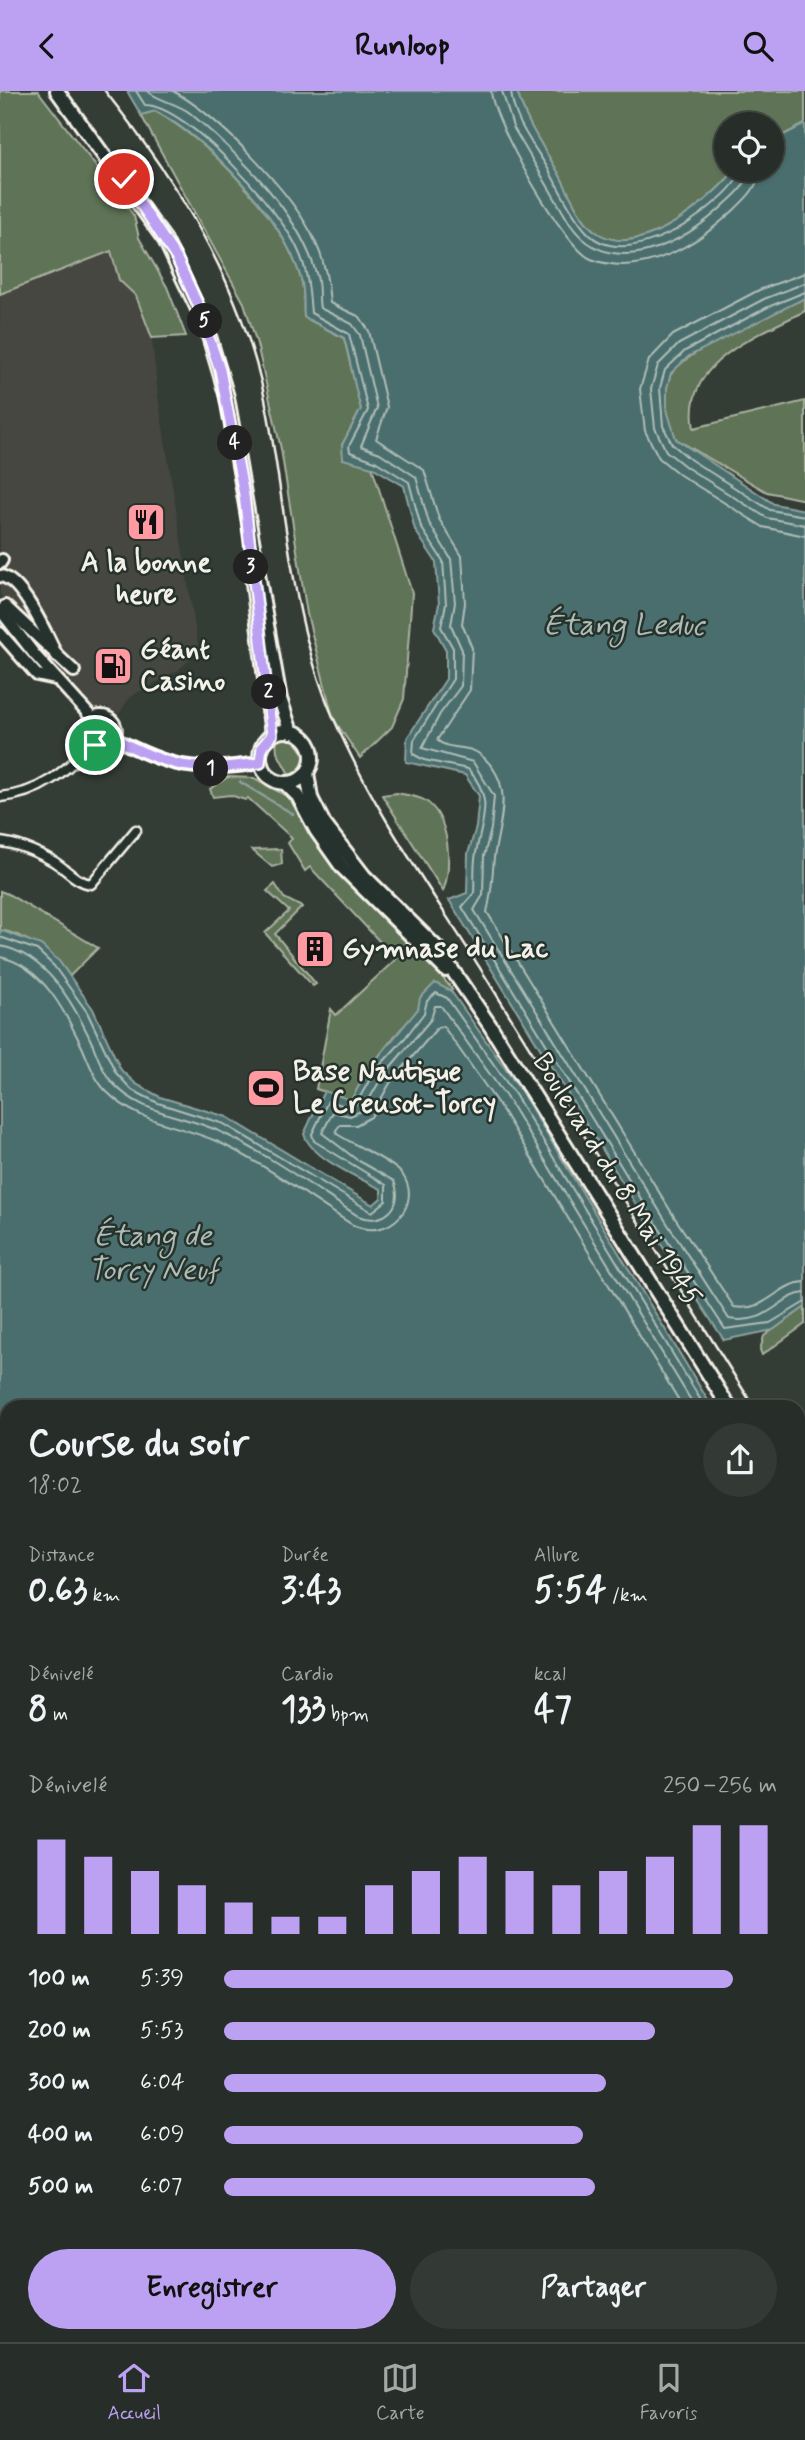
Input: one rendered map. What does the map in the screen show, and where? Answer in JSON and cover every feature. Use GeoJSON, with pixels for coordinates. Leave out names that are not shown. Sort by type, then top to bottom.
{"type":"FeatureCollection","features":[{"type":"Feature","properties":{"kind":"main road"},"geometry":{"type":"LineString","coordinates":[[57,91],[139,201],[188,282],[220,370],[280,699],[291,732]]}},
{"type":"Feature","properties":{"kind":"main road"},"geometry":{"type":"LineString","coordinates":[[244,495],[272,735]]}},
{"type":"Feature","properties":{"kind":"main road"},"geometry":{"type":"LineString","coordinates":[[291,732],[299,735],[310,748],[312,756],[307,773],[293,782],[285,783],[270,778],[260,763],[262,747],[272,735],[291,732]]}},
{"type":"Feature","properties":{"kind":"main road","name":"Boulevard du 8 Mai 1945"},"geometry":{"type":"LineString","coordinates":[[307,773],[311,799],[338,844],[364,876],[438,949],[491,1027],[725,1400]]}},
{"type":"Feature","properties":{"kind":"main road","name":"Boulevard du 8 Mai 1945"},"geometry":{"type":"LineString","coordinates":[[285,783],[298,796],[316,830],[342,867],[459,981]]}},
{"type":"Feature","properties":{"kind":"street"},"geometry":{"type":"LineString","coordinates":[[0,576],[7,578],[21,593],[57,656]]}},
{"type":"Feature","properties":{"kind":"street"},"geometry":{"type":"LineString","coordinates":[[0,604],[74,671]]}},
{"type":"Feature","properties":{"kind":"street"},"geometry":{"type":"LineString","coordinates":[[0,610],[56,679],[93,719]]}},
{"type":"Feature","properties":{"kind":"street"},"geometry":{"type":"LineString","coordinates":[[0,633],[37,675],[56,679]]}},
{"type":"Feature","properties":{"kind":"street"},"geometry":{"type":"LineString","coordinates":[[105,717],[112,721],[116,729],[114,738],[102,746],[92,743],[86,730],[93,719],[105,717]]}},
{"type":"Feature","properties":{"kind":"street"},"geometry":{"type":"LineString","coordinates":[[114,738],[168,764],[183,767],[206,769],[260,763]]}},
{"type":"Feature","properties":{"kind":"street"},"geometry":{"type":"LineString","coordinates":[[0,797],[27,792],[51,781],[92,743]]}},
{"type":"Feature","properties":{"kind":"street"},"geometry":{"type":"LineString","coordinates":[[0,842],[18,846],[52,861],[83,882],[91,884],[136,830]]}},
{"type":"Feature","properties":{"kind":"shaded area"},"geometry":{"type":"Polygon","coordinates":[[[111,251],[119,280],[136,296],[152,338],[158,396],[198,646],[191,659],[177,671],[130,697],[119,714],[107,707],[97,709],[88,703],[31,640],[16,614],[0,595],[0,294],[111,251]]]}},
{"type":"Feature","properties":{"kind":"green space"},"geometry":{"type":"Polygon","coordinates":[[[0,91],[38,91],[134,216],[139,238],[167,287],[186,336],[152,338],[136,296],[119,280],[111,251],[0,294],[0,91]]]}},
{"type":"Feature","properties":{"kind":"green space"},"geometry":{"type":"Polygon","coordinates":[[[517,91],[805,91],[805,124],[784,135],[784,112],[714,112],[714,182],[724,182],[674,223],[635,239],[616,240],[592,229],[580,214],[520,102],[517,91]]]}},
{"type":"Feature","properties":{"kind":"green space"},"geometry":{"type":"Polygon","coordinates":[[[155,111],[199,141],[262,207],[292,256],[302,284],[304,317],[344,338],[361,409],[342,445],[372,467],[412,593],[404,699],[392,727],[360,758],[333,718],[307,614],[281,449],[257,344],[244,303],[141,115],[155,111]]]}},
{"type":"Feature","properties":{"kind":"green space"},"geometry":{"type":"Polygon","coordinates":[[[805,298],[805,311],[746,341],[711,368],[699,385],[693,405],[694,428],[805,401],[805,500],[767,492],[676,439],[668,416],[666,391],[670,376],[692,355],[805,298]]]}},
{"type":"Feature","properties":{"kind":"green space"},"geometry":{"type":"Polygon","coordinates":[[[276,740],[294,740],[305,754],[301,771],[291,778],[277,752],[276,740]]]}},
{"type":"Feature","properties":{"kind":"green space"},"geometry":{"type":"Polygon","coordinates":[[[228,777],[254,778],[293,800],[332,866],[421,952],[452,989],[423,1007],[395,1036],[351,1100],[316,1089],[331,1009],[336,1015],[396,959],[310,867],[305,871],[288,843],[292,838],[248,798],[245,800],[230,795],[213,797],[210,789],[228,777]]]}},
{"type":"Feature","properties":{"kind":"green space"},"geometry":{"type":"Polygon","coordinates":[[[397,793],[424,800],[433,807],[439,817],[447,842],[448,856],[443,891],[382,795],[397,793]]]}},
{"type":"Feature","properties":{"kind":"green space"},"geometry":{"type":"Polygon","coordinates":[[[281,849],[282,864],[272,867],[252,850],[281,849]]]}},
{"type":"Feature","properties":{"kind":"green space"},"geometry":{"type":"Polygon","coordinates":[[[275,884],[284,898],[302,907],[275,934],[316,984],[313,986],[265,933],[289,911],[267,891],[275,884]]]}},
{"type":"Feature","properties":{"kind":"green space"},"geometry":{"type":"Polygon","coordinates":[[[0,891],[98,948],[70,976],[39,947],[10,932],[0,930],[0,891]]]}},
{"type":"Feature","properties":{"kind":"green space"},"geometry":{"type":"Polygon","coordinates":[[[805,1307],[805,1324],[762,1355],[760,1350],[764,1336],[805,1307]]]}},
{"type":"Feature","properties":{"kind":"water","name":"Étang Leduc"},"geometry":{"type":"Polygon","coordinates":[[[127,91],[517,91],[529,123],[580,214],[592,229],[616,240],[635,239],[674,223],[724,182],[784,182],[784,135],[805,124],[805,298],[689,356],[671,373],[667,388],[667,410],[676,439],[774,504],[805,510],[805,1307],[773,1330],[724,1340],[653,1232],[449,900],[467,893],[468,854],[476,827],[479,796],[465,775],[406,762],[407,738],[446,679],[446,650],[434,628],[439,604],[436,562],[415,530],[404,486],[372,467],[343,459],[342,445],[361,409],[344,338],[304,317],[301,279],[279,232],[242,183],[199,141],[155,111],[141,115],[127,91]]]}},
{"type":"Feature","properties":{"kind":"water","name":"Étang de Torcy Neuf"},"geometry":{"type":"Polygon","coordinates":[[[0,930],[41,945],[59,961],[93,1009],[121,1070],[136,1084],[160,1097],[227,1117],[373,1205],[381,1198],[381,1189],[326,1159],[308,1143],[304,1134],[324,1091],[351,1100],[369,1068],[418,1009],[420,998],[435,983],[451,991],[521,1091],[708,1400],[0,1400],[0,930]]]}},
{"type":"Feature","properties":{"kind":"waterway"},"geometry":{"type":"LineString","coordinates":[[240,782],[293,814]]}},
{"type":"Feature","properties":{"kind":"railway"},"geometry":{"type":"LineString","coordinates":[[105,91],[182,199],[223,274],[240,314],[265,399],[307,641],[319,680],[350,753],[405,851],[750,1400]]}},
{"type":"Feature","properties":{"kind":"place","name":"A la bonne heure"},"geometry":{"type":"Point","coordinates":[146,522]}},
{"type":"Feature","properties":{"kind":"place","name":"Géant Casino"},"geometry":{"type":"Point","coordinates":[113,666]}},
{"type":"Feature","properties":{"kind":"place","name":"Gymnase du Lac"},"geometry":{"type":"Point","coordinates":[315,949]}},
{"type":"Feature","properties":{"kind":"place","name":"Base Nautique Le Creusot-Torcy"},"geometry":{"type":"Point","coordinates":[266,1088]}},
{"type":"Feature","properties":{"kind":"route"},"geometry":{"type":"LineString","coordinates":[[95,745],[106,745],[114,738],[168,764],[206,769],[260,763],[262,747],[272,735],[244,495],[220,370],[198,305],[177,259],[124,179]]}}]}
